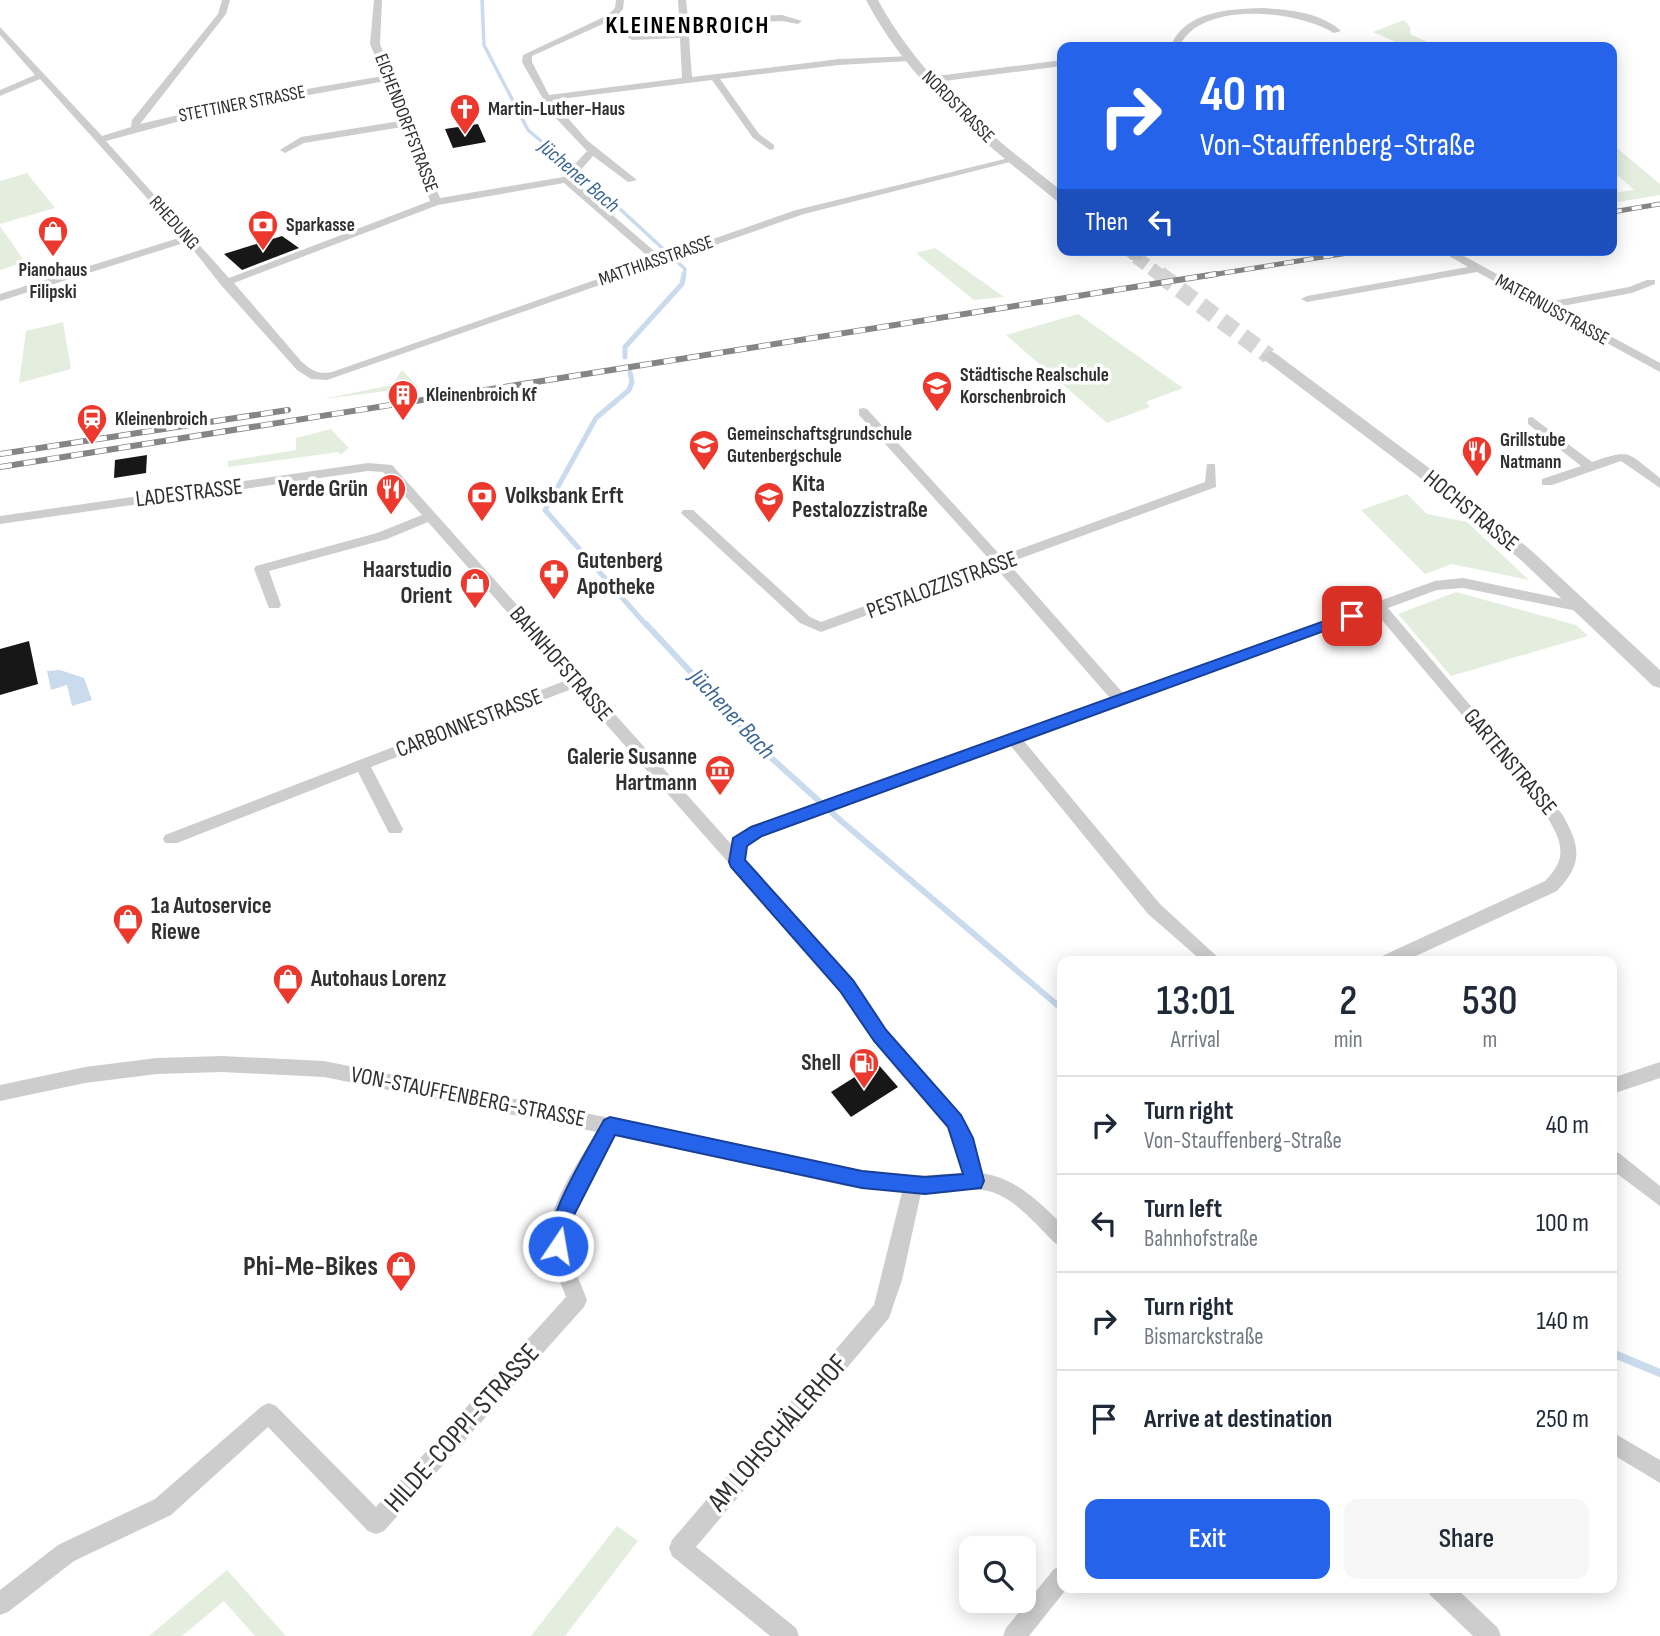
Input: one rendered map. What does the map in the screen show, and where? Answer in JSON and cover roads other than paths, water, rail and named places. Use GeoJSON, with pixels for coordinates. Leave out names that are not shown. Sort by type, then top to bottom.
{"type":"FeatureCollection","features":[{"type":"Feature","properties":{"kind":"street"},"geometry":{"type":"LineString","coordinates":[[135,128],[135,122],[222,14],[226,0]]}},
{"type":"Feature","properties":{"kind":"street","name":"EICHENDORFFSTRASSE"},"geometry":{"type":"LineString","coordinates":[[378,0],[374,40],[436,202],[568,178]]}},
{"type":"Feature","properties":{"kind":"street"},"geometry":{"type":"LineString","coordinates":[[620,0],[617,11],[608,18],[528,55],[527,62],[546,97],[589,155],[632,180]]}},
{"type":"Feature","properties":{"kind":"street"},"geometry":{"type":"LineString","coordinates":[[682,0],[687,80]]}},
{"type":"Feature","properties":{"kind":"street","name":"NORDSTRASSE"},"geometry":{"type":"LineString","coordinates":[[872,0],[891,37],[929,80],[1013,160],[1057,194]]}},
{"type":"Feature","properties":{"kind":"street"},"geometry":{"type":"LineString","coordinates":[[1249,0],[1252,10]]}},
{"type":"Feature","properties":{"kind":"street"},"geometry":{"type":"LineString","coordinates":[[1177,42],[1181,33],[1196,22],[1215,15],[1252,10],[1305,17],[1328,24],[1337,31]]}},
{"type":"Feature","properties":{"kind":"street"},"geometry":{"type":"LineString","coordinates":[[683,22],[782,18],[798,21]]}},
{"type":"Feature","properties":{"kind":"street","name":"RHEDUNG"},"geometry":{"type":"LineString","coordinates":[[0,30],[306,373]]}},
{"type":"Feature","properties":{"kind":"street"},"geometry":{"type":"LineString","coordinates":[[632,37],[683,35]]}},
{"type":"Feature","properties":{"kind":"street"},"geometry":{"type":"LineString","coordinates":[[546,97],[847,62],[909,58]]}},
{"type":"Feature","properties":{"kind":"street"},"geometry":{"type":"LineString","coordinates":[[929,80],[1057,64]]}},
{"type":"Feature","properties":{"kind":"street"},"geometry":{"type":"LineString","coordinates":[[0,93],[40,76]]}},
{"type":"Feature","properties":{"kind":"street"},"geometry":{"type":"LineString","coordinates":[[714,77],[756,136],[770,147]]}},
{"type":"Feature","properties":{"kind":"street","name":"STETTINER STRASSE"},"geometry":{"type":"LineString","coordinates":[[98,140],[223,106],[388,78]]}},
{"type":"Feature","properties":{"kind":"street"},"geometry":{"type":"LineString","coordinates":[[285,150],[301,140],[407,123]]}},
{"type":"Feature","properties":{"kind":"street"},"geometry":{"type":"LineString","coordinates":[[589,155],[568,178],[661,259]]}},
{"type":"Feature","properties":{"kind":"street","name":"MATTHIASSTRASSE"},"geometry":{"type":"LineString","coordinates":[[306,373],[317,378],[335,375],[661,259],[824,205],[1013,160]]}},
{"type":"Feature","properties":{"kind":"street"},"geometry":{"type":"LineString","coordinates":[[225,283],[436,202]]}},
{"type":"Feature","properties":{"kind":"street"},"geometry":{"type":"LineString","coordinates":[[0,298],[188,238]]}},
{"type":"Feature","properties":{"kind":"street","name":"MATERNUSSTRASSE"},"geometry":{"type":"LineString","coordinates":[[1455,256],[1660,368]]}},
{"type":"Feature","properties":{"kind":"street"},"geometry":{"type":"LineString","coordinates":[[1307,299],[1478,269]]}},
{"type":"Feature","properties":{"kind":"street"},"geometry":{"type":"LineString","coordinates":[[1545,306],[1632,290],[1650,282]]}},
{"type":"Feature","properties":{"kind":"street","name":"HOCHSTRASSE"},"geometry":{"type":"LineString","coordinates":[[1269,356],[1462,501],[1660,681]]}},
{"type":"Feature","properties":{"kind":"street"},"geometry":{"type":"LineString","coordinates":[[863,412],[933,487],[1120,699]]}},
{"type":"Feature","properties":{"kind":"street"},"geometry":{"type":"LineString","coordinates":[[1532,421],[1590,467]]}},
{"type":"Feature","properties":{"kind":"street"},"geometry":{"type":"LineString","coordinates":[[1547,482],[1623,456],[1660,484]]}},
{"type":"Feature","properties":{"kind":"street","name":"BAHNHOFSTRASSE"},"geometry":{"type":"LineString","coordinates":[[378,467],[389,470],[431,516],[575,682],[846,985],[880,1035],[950,1114],[963,1138],[974,1181]]}},
{"type":"Feature","properties":{"kind":"street","name":"LADESTRASSE"},"geometry":{"type":"LineString","coordinates":[[0,520],[378,467]]}},
{"type":"Feature","properties":{"kind":"street","name":"PESTALOZZISTRASSE"},"geometry":{"type":"LineString","coordinates":[[688,513],[804,620],[817,627],[834,624],[999,564],[1210,484],[1211,467]]}},
{"type":"Feature","properties":{"kind":"street"},"geometry":{"type":"LineString","coordinates":[[274,605],[261,569],[382,536],[431,516]]}},
{"type":"Feature","properties":{"kind":"street"},"geometry":{"type":"LineString","coordinates":[[737,862],[737,846],[743,838],[1013,737],[1443,584],[1462,583],[1581,607]]}},
{"type":"Feature","properties":{"kind":"street","name":"GARTENSTRASSE"},"geometry":{"type":"LineString","coordinates":[[1378,607],[1550,808],[1564,830],[1569,851],[1566,870],[1551,886],[1399,956]]}},
{"type":"Feature","properties":{"kind":"street","name":"CARBONNESTRASSE"},"geometry":{"type":"LineString","coordinates":[[171,839],[575,682]]}},
{"type":"Feature","properties":{"kind":"street"},"geometry":{"type":"LineString","coordinates":[[1013,737],[1154,909],[1208,956]]}},
{"type":"Feature","properties":{"kind":"street"},"geometry":{"type":"LineString","coordinates":[[362,765],[395,830]]}},
{"type":"Feature","properties":{"kind":"street","name":"VON-STAUFFENBERG-STRASSE"},"geometry":{"type":"LineString","coordinates":[[0,1093],[85,1075],[136,1068],[201,1064],[293,1066],[366,1076],[846,1177],[913,1185],[974,1181]]}},
{"type":"Feature","properties":{"kind":"street"},"geometry":{"type":"LineString","coordinates":[[1617,1084],[1660,1070]]}},
{"type":"Feature","properties":{"kind":"street","name":"HILDE-COPPI-STRASSE"},"geometry":{"type":"LineString","coordinates":[[0,1604],[66,1553],[163,1507],[269,1413],[376,1523],[577,1300],[558,1246],[558,1238],[564,1213],[610,1126]]}},
{"type":"Feature","properties":{"kind":"street"},"geometry":{"type":"LineString","coordinates":[[1617,1164],[1660,1197]]}},
{"type":"Feature","properties":{"kind":"street"},"geometry":{"type":"LineString","coordinates":[[974,1181],[995,1184],[1015,1193],[1057,1232]]}},
{"type":"Feature","properties":{"kind":"street","name":"AM LOHSCHÄLERHOF"},"geometry":{"type":"LineString","coordinates":[[788,1636],[680,1548],[882,1311],[892,1280],[913,1185]]}},
{"type":"Feature","properties":{"kind":"street"},"geometry":{"type":"LineString","coordinates":[[1617,1445],[1660,1472]]}},
{"type":"Feature","properties":{"kind":"street"},"geometry":{"type":"LineString","coordinates":[[1014,1636],[1057,1583]]}},
{"type":"Feature","properties":{"kind":"street"},"geometry":{"type":"LineString","coordinates":[[1445,1593],[1490,1636]]}},
{"type":"Feature","properties":{"kind":"water"},"geometry":{"type":"Polygon","coordinates":[[[60,670],[84,678],[92,700],[72,706],[67,685],[51,690],[47,671],[60,670]]]}},
{"type":"Feature","properties":{"kind":"waterway","name":"Jüchener Bach"},"geometry":{"type":"LineString","coordinates":[[482,0],[484,45],[528,130],[607,197],[685,269],[684,276]]}},
{"type":"Feature","properties":{"kind":"waterway","name":"Jüchener Bach"},"geometry":{"type":"LineString","coordinates":[[625,357],[625,347],[682,284],[684,274]]}},
{"type":"Feature","properties":{"kind":"waterway","name":"Jüchener Bach"},"geometry":{"type":"LineString","coordinates":[[630,372],[632,382],[629,390],[596,418],[545,510],[647,626]]}},
{"type":"Feature","properties":{"kind":"waterway","name":"Jüchener Bach"},"geometry":{"type":"LineString","coordinates":[[646,624],[767,754],[840,820],[1057,1005]]}},
{"type":"Feature","properties":{"kind":"waterway","name":"Jüchener Bach"},"geometry":{"type":"LineString","coordinates":[[1617,1355],[1660,1373]]}},
{"type":"Feature","properties":{"kind":"tunnel"},"geometry":{"type":"LineString","coordinates":[[1136,257],[1161,276]]}},
{"type":"Feature","properties":{"kind":"tunnel"},"geometry":{"type":"LineString","coordinates":[[1159,274],[1269,356]]}},
{"type":"Feature","properties":{"kind":"railway"},"geometry":{"type":"LineString","coordinates":[[1617,211],[1660,204]]}},
{"type":"Feature","properties":{"kind":"railway"},"geometry":{"type":"LineString","coordinates":[[1205,276],[1330,256]]}},
{"type":"Feature","properties":{"kind":"railway"},"geometry":{"type":"LineString","coordinates":[[0,467],[1216,274]]}},
{"type":"Feature","properties":{"kind":"railway"},"geometry":{"type":"LineString","coordinates":[[0,454],[288,410]]}},
{"type":"Feature","properties":{"kind":"place","name":"Martin-Luther-Haus"},"geometry":{"type":"Point","coordinates":[465,136]}},
{"type":"Feature","properties":{"kind":"place","name":"Sparkasse"},"geometry":{"type":"Point","coordinates":[263,252]}},
{"type":"Feature","properties":{"kind":"place","name":"Pianohaus Filipski"},"geometry":{"type":"Point","coordinates":[53,258]}},
{"type":"Feature","properties":{"kind":"place","name":"Städtische Realschule Korschenbroich"},"geometry":{"type":"Point","coordinates":[937,413]}},
{"type":"Feature","properties":{"kind":"place","name":"Kleinenbroich Kf"},"geometry":{"type":"Point","coordinates":[403,422]}},
{"type":"Feature","properties":{"kind":"place","name":"Kleinenbroich"},"geometry":{"type":"Point","coordinates":[92,446]}},
{"type":"Feature","properties":{"kind":"place","name":"Gemeinschaftsgrundschule Gutenbergschule"},"geometry":{"type":"Point","coordinates":[704,472]}},
{"type":"Feature","properties":{"kind":"place","name":"Grillstube Natmann"},"geometry":{"type":"Point","coordinates":[1477,478]}},
{"type":"Feature","properties":{"kind":"place","name":"Verde Grün"},"geometry":{"type":"Point","coordinates":[391,516]}},
{"type":"Feature","properties":{"kind":"place","name":"Volksbank Erft"},"geometry":{"type":"Point","coordinates":[482,523]}},
{"type":"Feature","properties":{"kind":"place","name":"Kita Pestalozzistraße"},"geometry":{"type":"Point","coordinates":[769,524]}},
{"type":"Feature","properties":{"kind":"place","name":"Gutenberg Apotheke"},"geometry":{"type":"Point","coordinates":[554,601]}},
{"type":"Feature","properties":{"kind":"place","name":"Haarstudio Orient"},"geometry":{"type":"Point","coordinates":[475,610]}},
{"type":"Feature","properties":{"kind":"place","name":"Galerie Susanne Hartmann"},"geometry":{"type":"Point","coordinates":[720,797]}},
{"type":"Feature","properties":{"kind":"place","name":"1a Autoservice Riewe"},"geometry":{"type":"Point","coordinates":[128,946]}},
{"type":"Feature","properties":{"kind":"place","name":"Autohaus Lorenz"},"geometry":{"type":"Point","coordinates":[288,1006]}},
{"type":"Feature","properties":{"kind":"place","name":"Shell"},"geometry":{"type":"Point","coordinates":[864,1090]}},
{"type":"Feature","properties":{"kind":"place","name":"Phi-Me-Bikes"},"geometry":{"type":"Point","coordinates":[401,1293]}},
{"type":"Feature","properties":{"kind":"district","name":"KLEINENBROICH"},"geometry":{"type":"Point","coordinates":[688,25]}}]}
